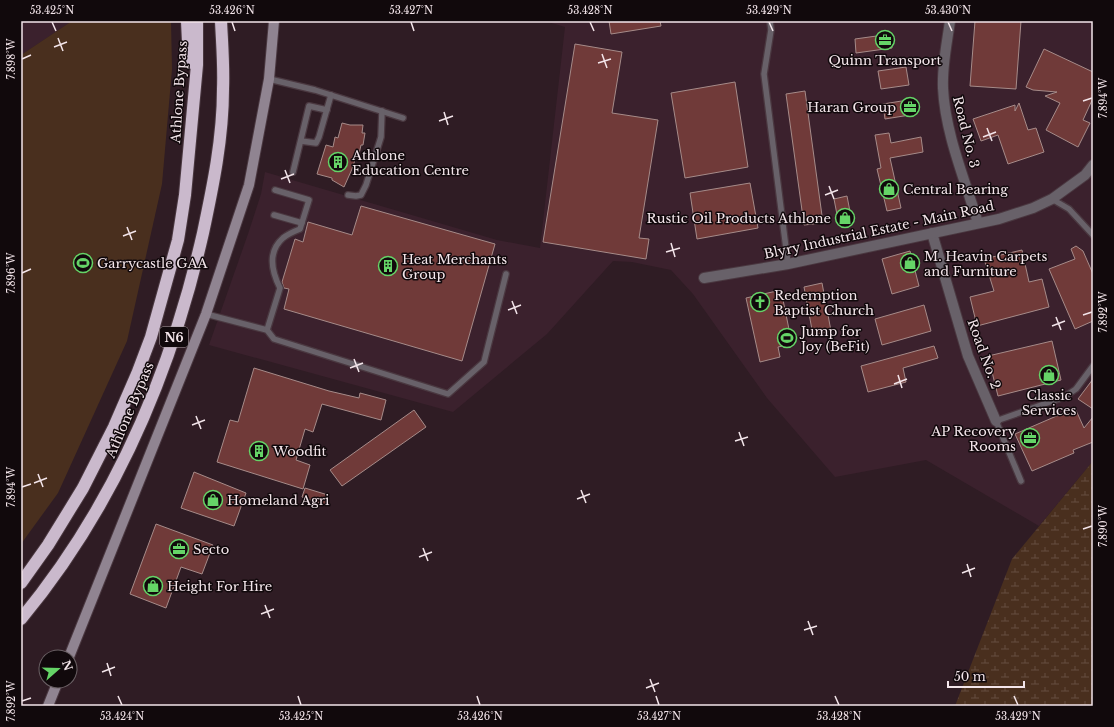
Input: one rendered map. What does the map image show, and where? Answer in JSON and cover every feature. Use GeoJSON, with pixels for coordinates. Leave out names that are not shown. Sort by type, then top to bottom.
{"type":"FeatureCollection","features":[{"type":"Feature","properties":{"kind":"highway","name":"N6"},"geometry":{"type":"LineString","coordinates":[[187,21],[193,110]]}},
{"type":"Feature","properties":{"kind":"highway","name":"Athlone Bypass"},"geometry":{"type":"LineString","coordinates":[[21,583],[48,545],[83,488],[114,427],[140,367],[153,330],[178,240],[185,195],[197,65],[197,21]]}},
{"type":"Feature","properties":{"kind":"highway","name":"Athlone Bypass"},"geometry":{"type":"LineString","coordinates":[[21,619],[57,573],[87,528],[121,467],[152,399],[172,344],[196,260],[214,181],[224,89],[221,21]]}},
{"type":"Feature","properties":{"kind":"highway","name":"N6"},"geometry":{"type":"LineString","coordinates":[[224,89],[228,21]]}},
{"type":"Feature","properties":{"kind":"street"},"geometry":{"type":"LineString","coordinates":[[72,649],[206,314],[249,185],[269,79],[274,21]]}},
{"type":"Feature","properties":{"kind":"street","name":"Road No. 3"},"geometry":{"type":"LineString","coordinates":[[950,21],[944,63],[944,100],[956,151],[978,223]]}},
{"type":"Feature","properties":{"kind":"street","name":"Blyry Industrial Estate - Main Road"},"geometry":{"type":"LineString","coordinates":[[704,278],[788,264],[1004,218],[1033,208],[1052,199],[1085,175],[1093,166]]}},
{"type":"Feature","properties":{"kind":"street","name":"Road No. 2"},"geometry":{"type":"LineString","coordinates":[[932,233],[968,356],[996,421]]}},
{"type":"Feature","properties":{"kind":"street"},"geometry":{"type":"LineString","coordinates":[[48,706],[55,689]]}},
{"type":"Feature","properties":{"kind":"lane"},"geometry":{"type":"LineString","coordinates":[[770,21],[771,30],[764,74],[788,264]]}},
{"type":"Feature","properties":{"kind":"lane"},"geometry":{"type":"LineString","coordinates":[[269,79],[315,90],[403,118]]}},
{"type":"Feature","properties":{"kind":"lane"},"geometry":{"type":"LineString","coordinates":[[301,141],[316,143],[331,95]]}},
{"type":"Feature","properties":{"kind":"lane"},"geometry":{"type":"LineString","coordinates":[[293,172],[310,106],[327,110]]}},
{"type":"Feature","properties":{"kind":"lane"},"geometry":{"type":"LineString","coordinates":[[348,195],[356,196],[361,194],[366,185],[381,137],[382,111]]}},
{"type":"Feature","properties":{"kind":"lane"},"geometry":{"type":"LineString","coordinates":[[268,330],[280,288],[272,267],[274,254],[277,245],[284,237],[300,228],[309,200],[275,190]]}},
{"type":"Feature","properties":{"kind":"lane"},"geometry":{"type":"LineString","coordinates":[[1052,199],[1069,208],[1093,235]]}},
{"type":"Feature","properties":{"kind":"lane"},"geometry":{"type":"LineString","coordinates":[[274,215],[302,223]]}},
{"type":"Feature","properties":{"kind":"lane"},"geometry":{"type":"LineString","coordinates":[[206,314],[268,330],[274,339],[448,394],[484,362],[506,274]]}},
{"type":"Feature","properties":{"kind":"lane"},"geometry":{"type":"LineString","coordinates":[[996,421],[1064,397],[1076,389],[1093,366]]}},
{"type":"Feature","properties":{"kind":"lane","name":"Road No. 2"},"geometry":{"type":"LineString","coordinates":[[996,421],[1021,481]]}},
{"type":"Feature","properties":{"kind":"shaded area"},"geometry":{"type":"Polygon","coordinates":[[[21,21],[72,21],[21,55],[21,21]]]}},
{"type":"Feature","properties":{"kind":"shaded area"},"geometry":{"type":"Polygon","coordinates":[[[545,21],[1093,21],[1093,461],[1039,526],[926,460],[835,477],[767,398],[693,294],[671,270],[632,262],[613,261],[547,334],[453,412],[209,345],[261,194],[265,172],[497,240],[540,248],[565,27],[545,21]]]}},
{"type":"Feature","properties":{"kind":"green space","name":"Garrycastle GAA"},"geometry":{"type":"Polygon","coordinates":[[[72,21],[171,21],[172,69],[162,184],[127,341],[58,493],[21,544],[21,55],[72,21]]]}},
{"type":"Feature","properties":{"kind":"green space"},"geometry":{"type":"Polygon","coordinates":[[[1093,461],[1093,706],[955,706],[1012,559],[1093,461]]]}},
{"type":"Feature","properties":{"kind":"building"},"geometry":{"type":"Polygon","coordinates":[[[609,21],[660,21],[661,26],[611,34],[609,21]]]}},
{"type":"Feature","properties":{"kind":"building"},"geometry":{"type":"Polygon","coordinates":[[[975,21],[1021,21],[1016,89],[970,86],[975,21]]]}},
{"type":"Feature","properties":{"kind":"building"},"geometry":{"type":"Polygon","coordinates":[[[891,34],[892,48],[856,53],[855,39],[891,34]]]}},
{"type":"Feature","properties":{"kind":"building"},"geometry":{"type":"Polygon","coordinates":[[[575,44],[622,52],[612,113],[658,120],[639,238],[649,239],[646,259],[543,242],[575,44]]]}},
{"type":"Feature","properties":{"kind":"building"},"geometry":{"type":"Polygon","coordinates":[[[1044,49],[1093,72],[1093,98],[1083,120],[1090,123],[1078,147],[1046,130],[1060,103],[1045,96],[1057,92],[1033,90],[1026,87],[1044,49]]]}},
{"type":"Feature","properties":{"kind":"building"},"geometry":{"type":"Polygon","coordinates":[[[906,67],[909,85],[881,89],[878,71],[906,67]]]}},
{"type":"Feature","properties":{"kind":"building"},"geometry":{"type":"Polygon","coordinates":[[[735,82],[748,167],[685,178],[671,93],[735,82]]]}},
{"type":"Feature","properties":{"kind":"building"},"geometry":{"type":"Polygon","coordinates":[[[805,91],[823,223],[804,225],[786,94],[805,91]]]}},
{"type":"Feature","properties":{"kind":"building"},"geometry":{"type":"Polygon","coordinates":[[[914,99],[916,114],[885,119],[883,104],[914,99]]]}},
{"type":"Feature","properties":{"kind":"building"},"geometry":{"type":"Polygon","coordinates":[[[1019,103],[1028,130],[1036,128],[1044,152],[1008,164],[998,135],[981,141],[973,119],[1015,105],[1015,111],[1019,103]]]}},
{"type":"Feature","properties":{"kind":"building","name":"Athlone Education Centre"},"geometry":{"type":"Polygon","coordinates":[[[342,123],[350,125],[363,125],[362,133],[365,133],[363,145],[361,145],[359,154],[357,154],[344,187],[332,180],[332,178],[317,174],[326,145],[333,147],[335,137],[338,138],[342,123]]]}},
{"type":"Feature","properties":{"kind":"building"},"geometry":{"type":"Polygon","coordinates":[[[889,133],[891,143],[921,137],[923,152],[890,158],[901,208],[887,211],[877,169],[881,168],[875,135],[889,133]]]}},
{"type":"Feature","properties":{"kind":"building"},"geometry":{"type":"Polygon","coordinates":[[[750,183],[758,228],[697,239],[690,193],[750,183]]]}},
{"type":"Feature","properties":{"kind":"building"},"geometry":{"type":"Polygon","coordinates":[[[847,196],[852,222],[839,225],[834,199],[847,196]]]}},
{"type":"Feature","properties":{"kind":"building","name":"Heat Merchants Group"},"geometry":{"type":"Polygon","coordinates":[[[361,206],[495,244],[462,361],[284,309],[289,289],[284,288],[282,282],[295,239],[303,242],[308,222],[352,235],[361,206]]]}},
{"type":"Feature","properties":{"kind":"building"},"geometry":{"type":"Polygon","coordinates":[[[1076,246],[1083,251],[1093,274],[1093,321],[1075,329],[1049,269],[1075,259],[1071,249],[1076,246]]]}},
{"type":"Feature","properties":{"kind":"building"},"geometry":{"type":"Polygon","coordinates":[[[1022,250],[1029,282],[1042,279],[1049,307],[977,326],[970,297],[994,291],[984,259],[1022,250]]]}},
{"type":"Feature","properties":{"kind":"building"},"geometry":{"type":"Polygon","coordinates":[[[910,251],[919,286],[892,294],[882,259],[910,251]]]}},
{"type":"Feature","properties":{"kind":"building"},"geometry":{"type":"Polygon","coordinates":[[[822,283],[831,331],[813,335],[804,287],[822,283]]]}},
{"type":"Feature","properties":{"kind":"building"},"geometry":{"type":"Polygon","coordinates":[[[781,290],[792,344],[778,347],[780,357],[760,362],[746,298],[781,290]]]}},
{"type":"Feature","properties":{"kind":"building"},"geometry":{"type":"Polygon","coordinates":[[[924,305],[931,331],[882,345],[875,319],[924,305]]]}},
{"type":"Feature","properties":{"kind":"building"},"geometry":{"type":"Polygon","coordinates":[[[1052,341],[1061,380],[998,396],[988,356],[1052,341]]]}},
{"type":"Feature","properties":{"kind":"building"},"geometry":{"type":"Polygon","coordinates":[[[934,346],[938,358],[903,368],[906,382],[868,392],[861,366],[934,346]]]}},
{"type":"Feature","properties":{"kind":"building"},"geometry":{"type":"Polygon","coordinates":[[[254,368],[329,391],[359,398],[360,393],[386,400],[381,420],[322,404],[313,432],[305,429],[296,460],[310,465],[303,489],[217,462],[230,420],[238,422],[254,368]]]}},
{"type":"Feature","properties":{"kind":"building"},"geometry":{"type":"Polygon","coordinates":[[[1093,379],[1093,409],[1078,399],[1093,379]]]}},
{"type":"Feature","properties":{"kind":"building"},"geometry":{"type":"Polygon","coordinates":[[[1075,408],[1084,428],[1093,417],[1093,442],[1073,450],[1074,453],[1032,471],[1015,434],[1075,408]]]}},
{"type":"Feature","properties":{"kind":"building"},"geometry":{"type":"Polygon","coordinates":[[[414,410],[426,427],[342,486],[330,470],[414,410]]]}},
{"type":"Feature","properties":{"kind":"building","name":"Homeland Agri"},"geometry":{"type":"Polygon","coordinates":[[[194,472],[246,493],[234,526],[181,508],[194,472]]]}},
{"type":"Feature","properties":{"kind":"building"},"geometry":{"type":"Polygon","coordinates":[[[305,488],[328,495],[325,505],[302,497],[305,488]]]}},
{"type":"Feature","properties":{"kind":"building"},"geometry":{"type":"Polygon","coordinates":[[[156,524],[213,545],[202,574],[181,567],[166,608],[130,594],[156,524]]]}},
{"type":"Feature","properties":{"kind":"place","name":"Quinn Transport"},"geometry":{"type":"Point","coordinates":[885,40]}},
{"type":"Feature","properties":{"kind":"place","name":"Haran Group"},"geometry":{"type":"Point","coordinates":[910,107]}},
{"type":"Feature","properties":{"kind":"place","name":"Athlone Education Centre"},"geometry":{"type":"Point","coordinates":[338,162]}},
{"type":"Feature","properties":{"kind":"place","name":"Central Bearing"},"geometry":{"type":"Point","coordinates":[889,189]}},
{"type":"Feature","properties":{"kind":"place","name":"Rustic Oil Products Athlone"},"geometry":{"type":"Point","coordinates":[845,218]}},
{"type":"Feature","properties":{"kind":"place","name":"Garrycastle GAA"},"geometry":{"type":"Point","coordinates":[83,263]}},
{"type":"Feature","properties":{"kind":"place","name":"M. Heavin Carpets and Furniture"},"geometry":{"type":"Point","coordinates":[910,263]}},
{"type":"Feature","properties":{"kind":"place","name":"Heat Merchants Group"},"geometry":{"type":"Point","coordinates":[388,266]}},
{"type":"Feature","properties":{"kind":"place","name":"Redemption Baptist Church"},"geometry":{"type":"Point","coordinates":[760,302]}},
{"type":"Feature","properties":{"kind":"place","name":"Jump for Joy (BeFit)"},"geometry":{"type":"Point","coordinates":[787,338]}},
{"type":"Feature","properties":{"kind":"place","name":"Classic Services"},"geometry":{"type":"Point","coordinates":[1049,375]}},
{"type":"Feature","properties":{"kind":"place","name":"AP Recovery Rooms"},"geometry":{"type":"Point","coordinates":[1030,438]}},
{"type":"Feature","properties":{"kind":"place","name":"Woodfit"},"geometry":{"type":"Point","coordinates":[259,451]}},
{"type":"Feature","properties":{"kind":"place","name":"Homeland Agri"},"geometry":{"type":"Point","coordinates":[213,500]}},
{"type":"Feature","properties":{"kind":"place","name":"Secto"},"geometry":{"type":"Point","coordinates":[179,549]}},
{"type":"Feature","properties":{"kind":"place","name":"Height For Hire"},"geometry":{"type":"Point","coordinates":[153,586]}}]}
